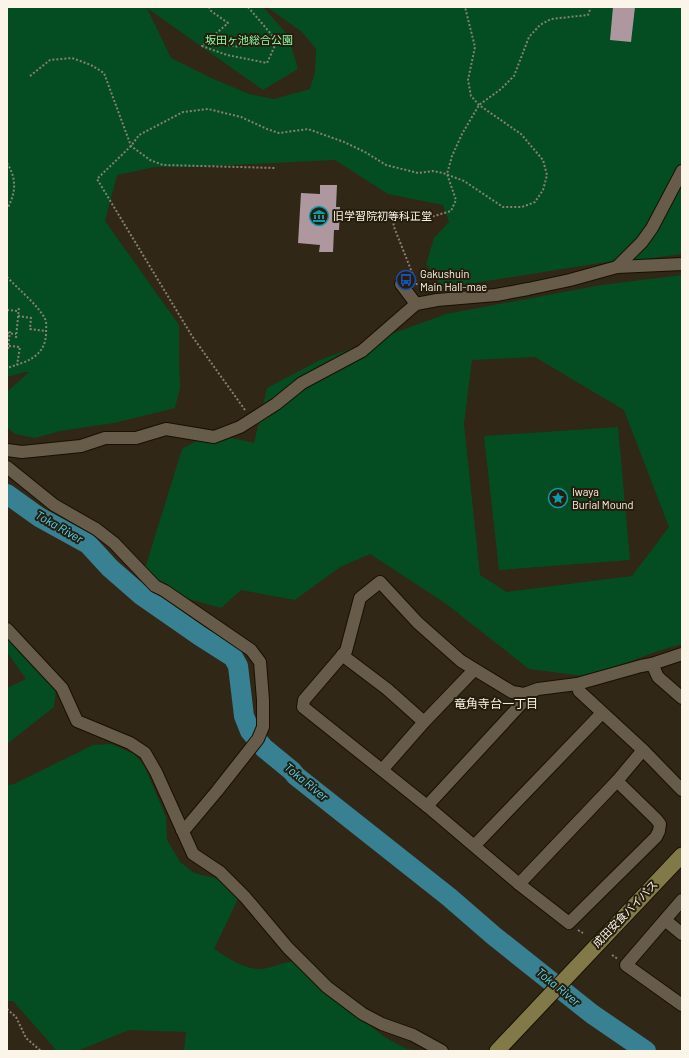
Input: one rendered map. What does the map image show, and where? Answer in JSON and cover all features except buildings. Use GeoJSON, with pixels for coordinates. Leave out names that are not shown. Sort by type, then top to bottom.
{"type":"FeatureCollection","features":[{"type":"Feature","properties":{"kind":"main road","name":"成田安食バイパス"},"geometry":{"type":"LineString","coordinates":[[496,1051],[682,855]]}},
{"type":"Feature","properties":{"kind":"street"},"geometry":{"type":"LineString","coordinates":[[617,267],[642,242],[652,228],[682,171]]}},
{"type":"Feature","properties":{"kind":"street"},"geometry":{"type":"LineString","coordinates":[[7,450],[22,452],[74,447],[105,438],[136,438],[166,429],[214,437],[240,427],[276,404],[302,383],[362,351],[420,303],[496,295],[570,280],[617,267],[682,264]]}},
{"type":"Feature","properties":{"kind":"street"},"geometry":{"type":"LineString","coordinates":[[401,284],[420,303]]}},
{"type":"Feature","properties":{"kind":"street"},"geometry":{"type":"LineString","coordinates":[[7,467],[54,505],[96,529],[114,543],[155,586],[171,595],[251,650],[260,662],[263,700],[263,727],[258,739],[217,791],[186,828],[182,830]]}},
{"type":"Feature","properties":{"kind":"street"},"geometry":{"type":"LineString","coordinates":[[617,781],[660,824],[659,831],[656,837],[569,923],[519,884],[475,845],[427,806],[303,707],[304,700],[346,651],[360,598],[380,582],[418,622],[461,661],[512,692],[524,694],[538,689],[577,684],[652,664],[682,654]]}},
{"type":"Feature","properties":{"kind":"street"},"geometry":{"type":"LineString","coordinates":[[7,629],[62,688],[77,721],[130,743],[145,753],[156,772],[193,854],[220,872],[240,892],[288,948],[327,987],[363,1014],[382,1024],[413,1035],[442,1051]]}},
{"type":"Feature","properties":{"kind":"street"},"geometry":{"type":"LineString","coordinates":[[342,655],[387,689],[424,722]]}},
{"type":"Feature","properties":{"kind":"street"},"geometry":{"type":"LineString","coordinates":[[652,664],[658,677],[682,698]]}},
{"type":"Feature","properties":{"kind":"street"},"geometry":{"type":"LineString","coordinates":[[382,770],[424,722],[474,670]]}},
{"type":"Feature","properties":{"kind":"street"},"geometry":{"type":"LineString","coordinates":[[577,684],[579,691],[643,750],[682,790]]}},
{"type":"Feature","properties":{"kind":"street"},"geometry":{"type":"LineString","coordinates":[[427,806],[523,702],[524,694]]}},
{"type":"Feature","properties":{"kind":"street"},"geometry":{"type":"LineString","coordinates":[[475,845],[602,713]]}},
{"type":"Feature","properties":{"kind":"street"},"geometry":{"type":"LineString","coordinates":[[519,884],[617,781],[643,750]]}},
{"type":"Feature","properties":{"kind":"street"},"geometry":{"type":"LineString","coordinates":[[682,900],[626,965],[682,1005]]}},
{"type":"Feature","properties":{"kind":"street"},"geometry":{"type":"LineString","coordinates":[[665,920],[682,934]]}},
{"type":"Feature","properties":{"kind":"path"},"geometry":{"type":"LineString","coordinates":[[209,7],[211,11],[228,24],[202,46],[227,55],[267,63],[278,41]]}},
{"type":"Feature","properties":{"kind":"path"},"geometry":{"type":"LineString","coordinates":[[248,7],[278,41]]}},
{"type":"Feature","properties":{"kind":"path"},"geometry":{"type":"LineString","coordinates":[[252,419],[192,336],[97,179],[131,146],[139,135],[183,112],[208,109],[241,116],[267,129],[279,133],[308,129],[344,142],[365,152],[386,165],[418,173],[433,171],[447,174],[464,181],[503,207],[522,207],[535,202],[544,190],[547,175],[544,160],[521,134],[479,105],[471,96],[468,80],[475,47],[466,7]]}},
{"type":"Feature","properties":{"kind":"path"},"geometry":{"type":"LineString","coordinates":[[420,303],[394,227],[392,216],[400,213],[424,219],[451,211],[456,200],[447,174],[452,156],[462,134],[479,105],[501,89],[514,76],[529,37],[540,25],[551,19],[588,16],[592,7]]}},
{"type":"Feature","properties":{"kind":"path"},"geometry":{"type":"LineString","coordinates":[[208,41],[239,47],[252,36],[278,41]]}},
{"type":"Feature","properties":{"kind":"path"},"geometry":{"type":"LineString","coordinates":[[30,76],[50,60],[72,58],[91,65],[104,74],[131,146],[150,160],[163,165],[276,168]]}},
{"type":"Feature","properties":{"kind":"path"},"geometry":{"type":"LineString","coordinates":[[7,163],[13,175],[15,184],[13,196],[7,209]]}},
{"type":"Feature","properties":{"kind":"path"},"geometry":{"type":"LineString","coordinates":[[7,368],[27,362],[35,357],[43,346],[46,331],[45,319],[40,312],[8,278]]}},
{"type":"Feature","properties":{"kind":"path"},"geometry":{"type":"LineString","coordinates":[[16,338],[19,306]]}},
{"type":"Feature","properties":{"kind":"path"},"geometry":{"type":"LineString","coordinates":[[7,310],[18,311]]}},
{"type":"Feature","properties":{"kind":"path"},"geometry":{"type":"LineString","coordinates":[[18,316],[32,318],[30,329],[46,331]]}},
{"type":"Feature","properties":{"kind":"path"},"geometry":{"type":"LineString","coordinates":[[8,349],[10,330]]}},
{"type":"Feature","properties":{"kind":"path"},"geometry":{"type":"LineString","coordinates":[[9,333],[16,334]]}},
{"type":"Feature","properties":{"kind":"path"},"geometry":{"type":"LineString","coordinates":[[9,346],[20,347],[17,365]]}},
{"type":"Feature","properties":{"kind":"path"},"geometry":{"type":"LineString","coordinates":[[7,1009],[16,1017],[26,1038],[41,1051]]}},
{"type":"Feature","properties":{"kind":"green space","name":"坂田ヶ池総合公園"},"geometry":{"type":"Polygon","coordinates":[[[7,7],[263,7],[288,35],[298,69],[263,90],[147,8],[171,58],[209,77],[249,94],[274,99],[310,89],[315,72],[316,49],[302,32],[267,7],[682,7],[682,254],[629,261],[606,262],[443,288],[426,264],[434,238],[449,222],[443,205],[388,194],[335,160],[192,167],[155,167],[117,175],[105,221],[179,325],[180,388],[175,408],[114,423],[60,431],[35,438],[15,434],[7,427],[7,392],[29,372],[7,377],[7,7]]]}},
{"type":"Feature","properties":{"kind":"green space"},"geometry":{"type":"Polygon","coordinates":[[[682,275],[682,644],[583,676],[529,669],[445,603],[370,554],[340,567],[295,600],[241,590],[221,608],[140,585],[182,449],[211,433],[254,443],[267,388],[320,360],[446,314],[601,285],[682,275]],[[535,357],[472,360],[464,424],[480,575],[507,592],[632,576],[669,527],[624,410],[535,357]]]}},
{"type":"Feature","properties":{"kind":"green space","name":"Iwaya Burial Mound"},"geometry":{"type":"Polygon","coordinates":[[[618,427],[630,560],[499,570],[484,436],[618,427]]]}},
{"type":"Feature","properties":{"kind":"green space"},"geometry":{"type":"Polygon","coordinates":[[[7,638],[56,688],[54,707],[7,744],[7,688],[26,679],[7,652],[7,638]]]}},
{"type":"Feature","properties":{"kind":"green space"},"geometry":{"type":"Polygon","coordinates":[[[111,744],[134,754],[144,765],[166,817],[167,840],[180,862],[194,873],[219,879],[238,899],[214,949],[242,965],[254,969],[295,962],[333,997],[386,1038],[407,1049],[421,1051],[184,1051],[186,1032],[129,1030],[77,1051],[57,1051],[13,1001],[7,1001],[7,785],[14,784],[93,745],[111,744]]]}},
{"type":"Feature","properties":{"kind":"waterway","name":"Toka River"},"geometry":{"type":"LineString","coordinates":[[7,494],[39,517],[88,544],[110,568],[141,595],[233,657],[238,666],[244,716],[250,731],[264,748],[296,776],[449,897],[494,936],[592,1014],[646,1051]]}},
{"type":"Feature","properties":{"kind":"place","name":"旧学習院初等科正堂"},"geometry":{"type":"Point","coordinates":[319,216]}},
{"type":"Feature","properties":{"kind":"place","name":"Gakushuin Main Hall-mae"},"geometry":{"type":"Point","coordinates":[406,280]}},
{"type":"Feature","properties":{"kind":"place","name":"Iwaya Burial Mound"},"geometry":{"type":"Point","coordinates":[558,498]}},
{"type":"Feature","properties":{"kind":"district","name":"竜角寺台一丁目"},"geometry":{"type":"Point","coordinates":[496,704]}}]}
